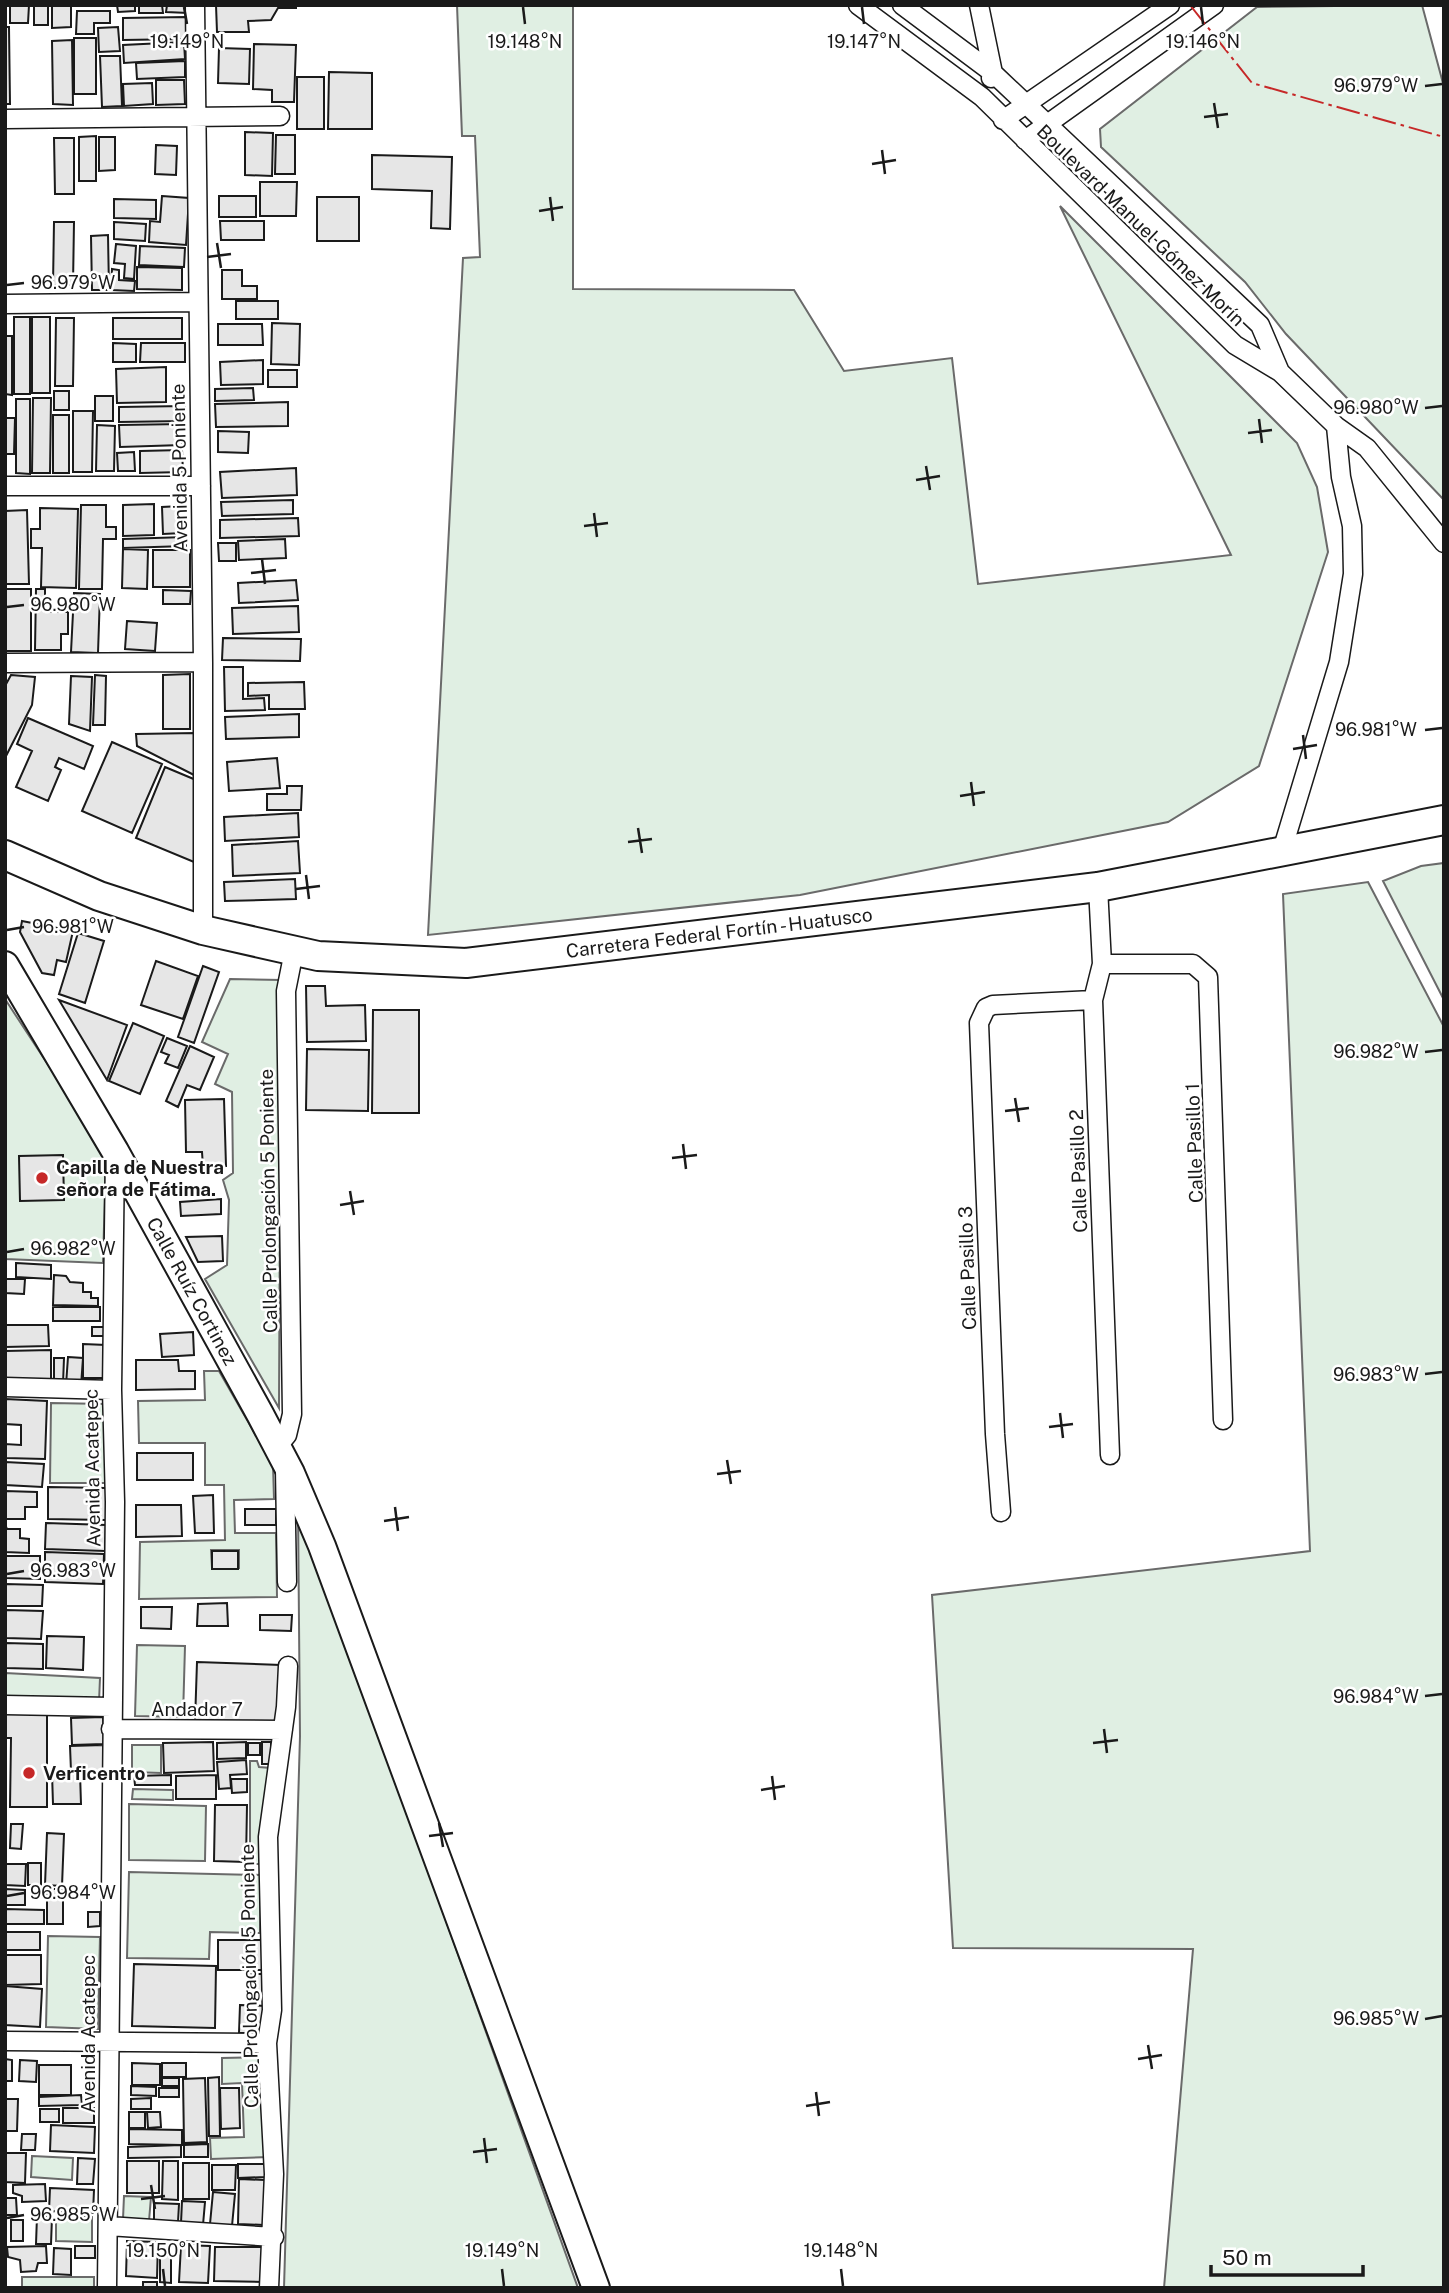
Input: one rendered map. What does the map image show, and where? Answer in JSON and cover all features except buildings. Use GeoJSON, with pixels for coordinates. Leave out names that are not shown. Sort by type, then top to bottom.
{"type":"FeatureCollection","features":[{"type":"Feature","properties":{"kind":"main road","name":"Carretera Federal Fortín - Huatusco"},"geometry":{"type":"LineString","coordinates":[[5,855],[99,896],[203,930],[318,956],[466,963],[1098,887],[1444,820]]}},
{"type":"Feature","properties":{"kind":"street","name":"Avenida 5 Poniente"},"geometry":{"type":"LineString","coordinates":[[195,5],[196,302],[203,662],[203,930]]}},
{"type":"Feature","properties":{"kind":"street","name":"Boulevard Manuel Gómez Morín"},"geometry":{"type":"LineString","coordinates":[[858,5],[982,97],[1235,345],[1280,372]]}},
{"type":"Feature","properties":{"kind":"street","name":"Boulevard Manuel Gómez Morín"},"geometry":{"type":"LineString","coordinates":[[902,5],[993,73],[1260,325],[1280,372]]}},
{"type":"Feature","properties":{"kind":"street"},"geometry":{"type":"LineString","coordinates":[[979,5],[993,73],[982,97]]}},
{"type":"Feature","properties":{"kind":"street"},"geometry":{"type":"LineString","coordinates":[[1003,120],[1170,5]]}},
{"type":"Feature","properties":{"kind":"street"},"geometry":{"type":"LineString","coordinates":[[1025,140],[1214,5]]}},
{"type":"Feature","properties":{"kind":"street"},"geometry":{"type":"LineString","coordinates":[[5,118],[280,116]]}},
{"type":"Feature","properties":{"kind":"street"},"geometry":{"type":"LineString","coordinates":[[5,304],[196,302]]}},
{"type":"Feature","properties":{"kind":"street"},"geometry":{"type":"LineString","coordinates":[[1280,372],[1336,426],[1367,448],[1444,543]]}},
{"type":"Feature","properties":{"kind":"street"},"geometry":{"type":"LineString","coordinates":[[1281,853],[1339,663],[1350,597],[1352,526],[1341,477],[1336,426]]}},
{"type":"Feature","properties":{"kind":"street"},"geometry":{"type":"LineString","coordinates":[[5,486],[201,486]]}},
{"type":"Feature","properties":{"kind":"street"},"geometry":{"type":"LineString","coordinates":[[5,663],[203,662]]}},
{"type":"Feature","properties":{"kind":"street","name":"Calle Pasillo 2"},"geometry":{"type":"LineString","coordinates":[[1098,887],[1102,964],[1093,1000],[1110,1455]]}},
{"type":"Feature","properties":{"kind":"street","name":"Calle Prolongación 5 Poniente"},"geometry":{"type":"LineString","coordinates":[[288,1582],[284,1461],[292,1414],[286,991],[294,951]]}},
{"type":"Feature","properties":{"kind":"street","name":"Calle Pasillo 1"},"geometry":{"type":"LineString","coordinates":[[1102,964],[1193,964],[1208,977],[1223,1420]]}},
{"type":"Feature","properties":{"kind":"street","name":"Calle Ruíz Cortinez"},"geometry":{"type":"LineString","coordinates":[[5,965],[115,1151],[284,1461],[322,1546],[596,2288]]}},
{"type":"Feature","properties":{"kind":"street","name":"Calle Pasillo 3"},"geometry":{"type":"LineString","coordinates":[[1002,1511],[995,1434],[979,1023],[986,1008],[993,1005],[1093,1000]]}},
{"type":"Feature","properties":{"kind":"street","name":"Avenida Acatepec"},"geometry":{"type":"LineString","coordinates":[[107,2288],[115,1516],[112,1390],[115,1151]]}},
{"type":"Feature","properties":{"kind":"street"},"geometry":{"type":"LineString","coordinates":[[5,1387],[112,1390]]}},
{"type":"Feature","properties":{"kind":"street","name":"Calle Prolongación 5 Poniente"},"geometry":{"type":"LineString","coordinates":[[269,2288],[274,2237],[274,2174],[267,2043],[272,2010],[271,1869],[268,1836],[276,1799],[288,1666]]}},
{"type":"Feature","properties":{"kind":"street"},"geometry":{"type":"LineString","coordinates":[[5,1705],[111,1707]]}},
{"type":"Feature","properties":{"kind":"street","name":"Andador 7"},"geometry":{"type":"LineString","coordinates":[[111,1729],[283,1730]]}},
{"type":"Feature","properties":{"kind":"street"},"geometry":{"type":"LineString","coordinates":[[5,2041],[109,2044],[267,2043]]}},
{"type":"Feature","properties":{"kind":"street"},"geometry":{"type":"LineString","coordinates":[[108,2227],[274,2237]]}},
{"type":"Feature","properties":{"kind":"green space"},"geometry":{"type":"Polygon","coordinates":[[[457,5],[573,5],[573,289],[794,290],[844,371],[952,358],[978,584],[1231,555],[1060,206],[1297,443],[1317,487],[1328,552],[1259,766],[1168,822],[800,895],[428,935],[463,258],[480,257],[475,136],[462,136],[457,5]]]}},
{"type":"Feature","properties":{"kind":"green space"},"geometry":{"type":"Polygon","coordinates":[[[1422,5],[1444,87],[1444,500],[1286,334],[1245,282],[1101,147],[1100,129],[1257,7],[1422,5]]]}},
{"type":"Feature","properties":{"kind":"green space"},"geometry":{"type":"Polygon","coordinates":[[[1444,863],[1444,1000],[1383,881],[1421,866],[1444,863]]]}},
{"type":"Feature","properties":{"kind":"green space"},"geometry":{"type":"Polygon","coordinates":[[[1368,882],[1444,1027],[1444,2288],[1164,2288],[1193,1949],[953,1948],[932,1595],[1310,1551],[1283,894],[1368,882]]]}},
{"type":"Feature","properties":{"kind":"green space"},"geometry":{"type":"Polygon","coordinates":[[[230,979],[281,980],[279,1408],[205,1279],[227,1265],[229,1200],[223,1180],[233,1173],[232,1092],[215,1084],[228,1054],[202,1042],[230,979]]]}},
{"type":"Feature","properties":{"kind":"green space"},"geometry":{"type":"Polygon","coordinates":[[[5,999],[106,1153],[103,1263],[5,1259],[5,999]]]}},
{"type":"Feature","properties":{"kind":"green space"},"geometry":{"type":"Polygon","coordinates":[[[204,1371],[219,1371],[273,1465],[274,1499],[234,1500],[235,1533],[276,1533],[277,1597],[139,1599],[140,1542],[225,1540],[224,1485],[205,1485],[205,1443],[139,1443],[138,1401],[205,1400],[204,1371]],[[211,1550],[212,1568],[239,1568],[239,1550],[211,1550]]]}},
{"type":"Feature","properties":{"kind":"green space"},"geometry":{"type":"Polygon","coordinates":[[[51,1403],[106,1404],[106,1483],[50,1483],[51,1403]]]}},
{"type":"Feature","properties":{"kind":"green space"},"geometry":{"type":"Polygon","coordinates":[[[298,1509],[578,2288],[284,2288],[300,1736],[298,1509]]]}},
{"type":"Feature","properties":{"kind":"green space"},"geometry":{"type":"Polygon","coordinates":[[[137,1645],[185,1646],[183,1717],[135,1716],[137,1645]]]}},
{"type":"Feature","properties":{"kind":"green space"},"geometry":{"type":"Polygon","coordinates":[[[5,1673],[100,1678],[99,1702],[5,1698],[5,1673]]]}},
{"type":"Feature","properties":{"kind":"green space"},"geometry":{"type":"Polygon","coordinates":[[[132,1745],[161,1745],[161,1773],[132,1772],[132,1745]]]}},
{"type":"Feature","properties":{"kind":"green space"},"geometry":{"type":"Polygon","coordinates":[[[250,1761],[257,1761],[259,1767],[271,1768],[264,1864],[250,1864],[250,1761]]]}},
{"type":"Feature","properties":{"kind":"green space"},"geometry":{"type":"Polygon","coordinates":[[[133,1789],[173,1790],[173,1800],[132,1799],[133,1789]]]}},
{"type":"Feature","properties":{"kind":"green space"},"geometry":{"type":"Polygon","coordinates":[[[129,1804],[206,1806],[205,1861],[129,1860],[129,1804]]]}},
{"type":"Feature","properties":{"kind":"green space"},"geometry":{"type":"Polygon","coordinates":[[[129,1872],[261,1875],[260,1933],[210,1932],[209,1959],[127,1958],[129,1872]]]}},
{"type":"Feature","properties":{"kind":"green space"},"geometry":{"type":"Polygon","coordinates":[[[48,1936],[100,1937],[98,2029],[46,2027],[48,1936]]]}},
{"type":"Feature","properties":{"kind":"green space"},"geometry":{"type":"Polygon","coordinates":[[[265,2057],[269,2157],[211,2159],[210,2138],[244,2137],[242,2083],[222,2084],[222,2058],[265,2057]]]}},
{"type":"Feature","properties":{"kind":"green space"},"geometry":{"type":"Polygon","coordinates":[[[32,2156],[73,2158],[72,2180],[31,2177],[32,2156]]]}},
{"type":"Feature","properties":{"kind":"green space"},"geometry":{"type":"Polygon","coordinates":[[[124,2196],[151,2197],[149,2221],[123,2219],[124,2196]]]}},
{"type":"Feature","properties":{"kind":"green space"},"geometry":{"type":"Polygon","coordinates":[[[56,2217],[92,2217],[92,2242],[56,2241],[56,2217]]]}},
{"type":"Feature","properties":{"kind":"green space"},"geometry":{"type":"Polygon","coordinates":[[[22,2277],[94,2277],[94,2288],[22,2288],[22,2277]]]}},
{"type":"Feature","properties":{"kind":"power"},"geometry":{"type":"LineString","coordinates":[[1190,5],[1252,83],[1444,137]]}},
{"type":"Feature","properties":{"kind":"place","name":"Capilla de Nuestra señora de Fátima."},"geometry":{"type":"Point","coordinates":[42,1178]}},
{"type":"Feature","properties":{"kind":"place","name":"Verficentro"},"geometry":{"type":"Point","coordinates":[29,1773]}}]}
